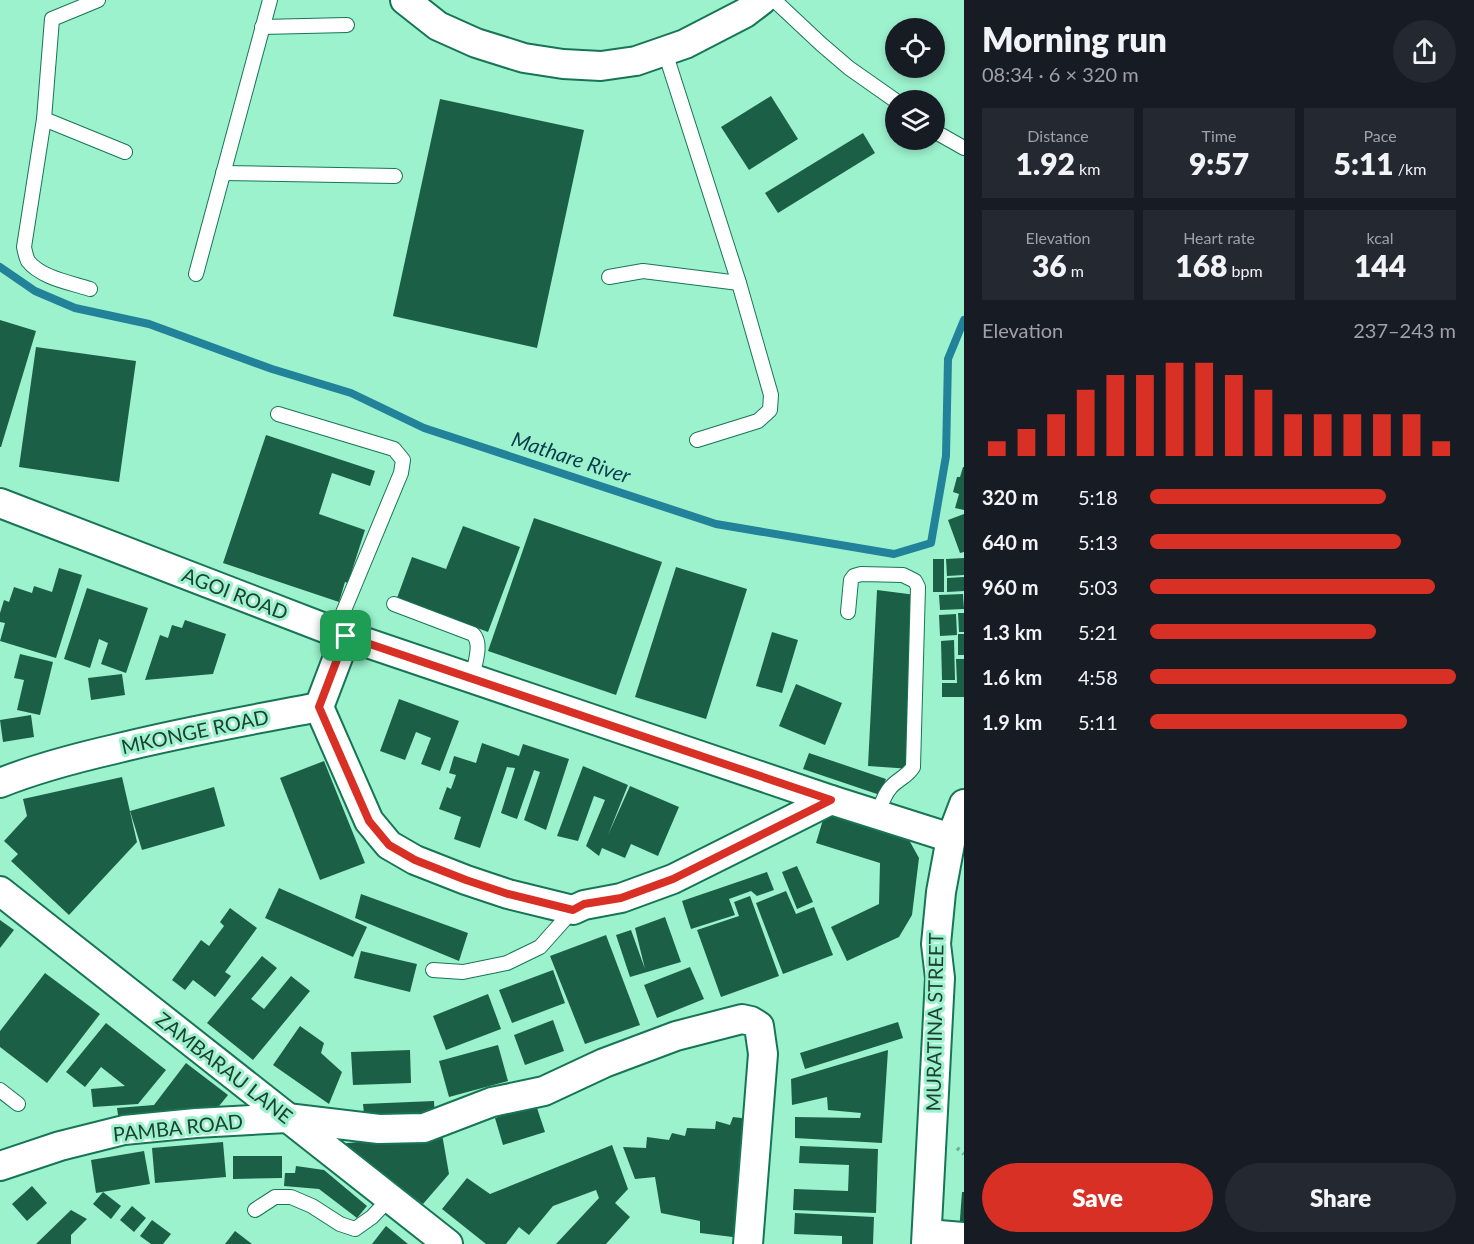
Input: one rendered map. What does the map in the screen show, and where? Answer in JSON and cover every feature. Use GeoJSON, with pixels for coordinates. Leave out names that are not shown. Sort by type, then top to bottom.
{"type":"FeatureCollection","features":[{"type":"Feature","properties":{"kind":"street"},"geometry":{"type":"LineString","coordinates":[[405,0],[438,26],[476,43],[524,58],[563,64],[601,66],[636,61],[686,44],[745,13],[762,0]]}},
{"type":"Feature","properties":{"kind":"street","name":"AGOI ROAD"},"geometry":{"type":"LineString","coordinates":[[0,503],[340,634],[831,800],[951,838]]}},
{"type":"Feature","properties":{"kind":"street"},"geometry":{"type":"LineString","coordinates":[[340,634],[319,707],[369,821],[389,845],[415,860],[466,880],[508,894],[573,910],[584,904],[621,898],[673,879],[831,800]]}},
{"type":"Feature","properties":{"kind":"street","name":"MKONGE ROAD"},"geometry":{"type":"LineString","coordinates":[[0,783],[74,758],[142,742],[319,707]]}},
{"type":"Feature","properties":{"kind":"street","name":"MURATINA STREET"},"geometry":{"type":"LineString","coordinates":[[926,1239],[940,978],[936,944],[941,892],[951,838],[964,804]]}},
{"type":"Feature","properties":{"kind":"street","name":"ZAMBARAU LANE"},"geometry":{"type":"LineString","coordinates":[[0,891],[447,1244]]}},
{"type":"Feature","properties":{"kind":"street","name":"PAMBA ROAD"},"geometry":{"type":"LineString","coordinates":[[0,1166],[60,1146],[124,1130],[196,1123],[288,1118],[379,1129],[424,1128],[492,1102],[544,1091],[604,1063],[676,1036],[742,1019],[759,1026],[763,1054],[748,1244]]}},
{"type":"Feature","properties":{"kind":"street"},"geometry":{"type":"LineString","coordinates":[[926,1239],[964,1237]]}},
{"type":"Feature","properties":{"kind":"lane"},"geometry":{"type":"LineString","coordinates":[[90,289],[49,276],[33,266],[27,259],[24,247],[44,119],[52,19],[98,0]]}},
{"type":"Feature","properties":{"kind":"lane"},"geometry":{"type":"LineString","coordinates":[[195,274],[270,0]]}},
{"type":"Feature","properties":{"kind":"lane"},"geometry":{"type":"LineString","coordinates":[[774,0],[849,68],[885,93]]}},
{"type":"Feature","properties":{"kind":"lane"},"geometry":{"type":"LineString","coordinates":[[262,27],[347,25]]}},
{"type":"Feature","properties":{"kind":"lane"},"geometry":{"type":"LineString","coordinates":[[665,52],[739,283],[771,395],[770,410],[759,421],[697,440]]}},
{"type":"Feature","properties":{"kind":"lane"},"geometry":{"type":"LineString","coordinates":[[44,119],[125,152]]}},
{"type":"Feature","properties":{"kind":"lane"},"geometry":{"type":"LineString","coordinates":[[945,137],[964,148]]}},
{"type":"Feature","properties":{"kind":"lane"},"geometry":{"type":"LineString","coordinates":[[223,173],[396,176]]}},
{"type":"Feature","properties":{"kind":"lane"},"geometry":{"type":"LineString","coordinates":[[609,277],[643,271],[739,283]]}},
{"type":"Feature","properties":{"kind":"lane"},"geometry":{"type":"LineString","coordinates":[[278,414],[394,449],[403,460],[401,473],[340,634]]}},
{"type":"Feature","properties":{"kind":"lane"},"geometry":{"type":"LineString","coordinates":[[848,612],[851,580],[854,576],[903,574],[915,581],[918,587],[913,767],[888,791],[877,815]]}},
{"type":"Feature","properties":{"kind":"lane"},"geometry":{"type":"LineString","coordinates":[[394,604],[473,634],[478,644],[472,679]]}},
{"type":"Feature","properties":{"kind":"lane"},"geometry":{"type":"LineString","coordinates":[[433,970],[463,972],[507,963],[540,947],[573,910]]}},
{"type":"Feature","properties":{"kind":"lane"},"geometry":{"type":"LineString","coordinates":[[0,1090],[18,1104]]}},
{"type":"Feature","properties":{"kind":"lane"},"geometry":{"type":"LineString","coordinates":[[255,1210],[275,1197],[291,1197],[312,1206],[340,1224],[355,1228],[372,1217],[390,1198]]}},
{"type":"Feature","properties":{"kind":"building"},"geometry":{"type":"Polygon","coordinates":[[[771,96],[798,139],[749,170],[721,127],[771,96]]]}},
{"type":"Feature","properties":{"kind":"building"},"geometry":{"type":"Polygon","coordinates":[[[440,99],[584,130],[537,348],[393,316],[440,99]]]}},
{"type":"Feature","properties":{"kind":"building"},"geometry":{"type":"Polygon","coordinates":[[[863,133],[875,153],[778,213],[765,193],[863,133]]]}},
{"type":"Feature","properties":{"kind":"building"},"geometry":{"type":"Polygon","coordinates":[[[0,320],[36,331],[1,447],[0,447],[0,320]]]}},
{"type":"Feature","properties":{"kind":"building"},"geometry":{"type":"Polygon","coordinates":[[[36,347],[136,361],[119,482],[19,467],[36,347]]]}},
{"type":"Feature","properties":{"kind":"building"},"geometry":{"type":"Polygon","coordinates":[[[266,435],[375,471],[370,486],[332,473],[319,514],[365,530],[348,583],[345,582],[339,602],[223,563],[266,435]]]}},
{"type":"Feature","properties":{"kind":"building"},"geometry":{"type":"Polygon","coordinates":[[[963,467],[964,510],[955,508],[959,494],[953,492],[957,477],[960,477],[963,467]]]}},
{"type":"Feature","properties":{"kind":"building"},"geometry":{"type":"Polygon","coordinates":[[[964,514],[964,552],[960,553],[948,520],[964,514]]]}},
{"type":"Feature","properties":{"kind":"building"},"geometry":{"type":"Polygon","coordinates":[[[534,518],[662,562],[616,695],[488,651],[534,518]]]}},
{"type":"Feature","properties":{"kind":"building"},"geometry":{"type":"Polygon","coordinates":[[[463,526],[520,547],[488,632],[397,598],[412,557],[446,569],[463,526]]]}},
{"type":"Feature","properties":{"kind":"building"},"geometry":{"type":"Polygon","coordinates":[[[964,558],[964,575],[947,576],[946,559],[964,558]]]}},
{"type":"Feature","properties":{"kind":"building"},"geometry":{"type":"Polygon","coordinates":[[[933,559],[944,559],[944,592],[933,592],[933,559]]]}},
{"type":"Feature","properties":{"kind":"building"},"geometry":{"type":"Polygon","coordinates":[[[676,567],[747,589],[706,719],[635,697],[676,567]]]}},
{"type":"Feature","properties":{"kind":"building"},"geometry":{"type":"Polygon","coordinates":[[[59,568],[82,575],[56,658],[0,641],[5,623],[0,622],[0,613],[4,600],[9,602],[14,587],[32,593],[34,586],[52,592],[59,568]]]}},
{"type":"Feature","properties":{"kind":"building"},"geometry":{"type":"Polygon","coordinates":[[[964,577],[964,591],[947,592],[947,578],[964,577]]]}},
{"type":"Feature","properties":{"kind":"building"},"geometry":{"type":"Polygon","coordinates":[[[87,588],[148,608],[126,673],[101,664],[108,643],[99,639],[90,668],[64,659],[87,588]]]}},
{"type":"Feature","properties":{"kind":"building"},"geometry":{"type":"Polygon","coordinates":[[[877,590],[916,595],[911,769],[868,766],[877,590]]]}},
{"type":"Feature","properties":{"kind":"building"},"geometry":{"type":"Polygon","coordinates":[[[963,594],[964,609],[940,610],[939,595],[963,594]]]}},
{"type":"Feature","properties":{"kind":"building"},"geometry":{"type":"Polygon","coordinates":[[[958,613],[964,613],[964,632],[959,632],[958,613]]]}},
{"type":"Feature","properties":{"kind":"building"},"geometry":{"type":"Polygon","coordinates":[[[956,614],[957,635],[940,636],[939,615],[956,614]]]}},
{"type":"Feature","properties":{"kind":"building"},"geometry":{"type":"Polygon","coordinates":[[[185,620],[226,634],[213,674],[145,680],[160,635],[168,638],[172,625],[182,628],[185,620]]]}},
{"type":"Feature","properties":{"kind":"building"},"geometry":{"type":"Polygon","coordinates":[[[772,632],[798,640],[782,693],[756,686],[772,632]]]}},
{"type":"Feature","properties":{"kind":"building"},"geometry":{"type":"Polygon","coordinates":[[[958,634],[964,634],[964,655],[958,655],[958,634]]]}},
{"type":"Feature","properties":{"kind":"building"},"geometry":{"type":"Polygon","coordinates":[[[954,640],[955,680],[942,680],[941,641],[954,640]]]}},
{"type":"Feature","properties":{"kind":"building"},"geometry":{"type":"Polygon","coordinates":[[[20,654],[53,662],[40,715],[17,710],[24,680],[14,678],[20,654]]]}},
{"type":"Feature","properties":{"kind":"building"},"geometry":{"type":"Polygon","coordinates":[[[956,659],[964,659],[964,697],[942,697],[942,683],[957,683],[956,659]]]}},
{"type":"Feature","properties":{"kind":"building"},"geometry":{"type":"Polygon","coordinates":[[[122,674],[125,695],[91,700],[88,678],[122,674]]]}},
{"type":"Feature","properties":{"kind":"building"},"geometry":{"type":"Polygon","coordinates":[[[796,684],[842,703],[825,745],[779,726],[796,684]]]}},
{"type":"Feature","properties":{"kind":"building"},"geometry":{"type":"Polygon","coordinates":[[[399,699],[459,721],[440,771],[421,764],[431,738],[416,732],[405,760],[380,751],[399,699]]]}},
{"type":"Feature","properties":{"kind":"building"},"geometry":{"type":"Polygon","coordinates":[[[31,715],[34,737],[3,742],[0,720],[31,715]]]}},
{"type":"Feature","properties":{"kind":"building"},"geometry":{"type":"Polygon","coordinates":[[[482,743],[519,756],[523,744],[569,759],[546,830],[524,820],[540,772],[534,770],[517,819],[501,813],[515,768],[507,767],[480,848],[454,839],[461,817],[439,809],[447,787],[451,789],[456,775],[449,773],[454,756],[476,763],[482,743]]]}},
{"type":"Feature","properties":{"kind":"building"},"geometry":{"type":"Polygon","coordinates":[[[809,753],[886,779],[880,795],[803,769],[809,753]]]}},
{"type":"Feature","properties":{"kind":"building"},"geometry":{"type":"Polygon","coordinates":[[[324,761],[365,863],[320,880],[280,778],[324,761]]]}},
{"type":"Feature","properties":{"kind":"building"},"geometry":{"type":"Polygon","coordinates":[[[583,766],[628,785],[608,835],[630,786],[679,807],[658,856],[631,844],[625,858],[602,848],[599,856],[586,846],[605,800],[594,796],[578,841],[557,836],[583,766]]]}},
{"type":"Feature","properties":{"kind":"building"},"geometry":{"type":"Polygon","coordinates":[[[122,777],[137,842],[69,915],[11,861],[18,854],[4,841],[27,816],[23,799],[122,777]]]}},
{"type":"Feature","properties":{"kind":"building"},"geometry":{"type":"Polygon","coordinates":[[[214,787],[225,826],[142,850],[130,811],[214,787]]]}},
{"type":"Feature","properties":{"kind":"building"},"geometry":{"type":"Polygon","coordinates":[[[825,813],[909,840],[919,858],[912,915],[899,937],[847,961],[831,927],[879,904],[880,863],[816,843],[825,813]]]}},
{"type":"Feature","properties":{"kind":"building"},"geometry":{"type":"Polygon","coordinates":[[[797,866],[813,902],[797,909],[782,872],[797,866]]]}},
{"type":"Feature","properties":{"kind":"building"},"geometry":{"type":"Polygon","coordinates":[[[767,872],[774,890],[757,896],[751,891],[729,899],[735,915],[691,929],[682,901],[767,872]]]}},
{"type":"Feature","properties":{"kind":"building"},"geometry":{"type":"Polygon","coordinates":[[[279,888],[367,927],[353,957],[265,918],[279,888]]]}},
{"type":"Feature","properties":{"kind":"building"},"geometry":{"type":"Polygon","coordinates":[[[786,891],[796,914],[814,907],[833,955],[783,974],[756,903],[786,891]]]}},
{"type":"Feature","properties":{"kind":"building"},"geometry":{"type":"Polygon","coordinates":[[[361,894],[468,933],[459,961],[355,918],[361,894]]]}},
{"type":"Feature","properties":{"kind":"building"},"geometry":{"type":"Polygon","coordinates":[[[750,896],[779,976],[721,997],[697,930],[739,916],[734,902],[750,896]]]}},
{"type":"Feature","properties":{"kind":"building"},"geometry":{"type":"Polygon","coordinates":[[[230,908],[257,928],[225,972],[231,976],[215,997],[193,980],[185,990],[172,980],[201,940],[209,946],[224,926],[220,922],[230,908]]]}},
{"type":"Feature","properties":{"kind":"building"},"geometry":{"type":"Polygon","coordinates":[[[665,917],[681,962],[630,977],[616,935],[631,930],[645,969],[635,928],[665,917]]]}},
{"type":"Feature","properties":{"kind":"building"},"geometry":{"type":"Polygon","coordinates":[[[0,920],[14,930],[0,948],[0,920]]]}},
{"type":"Feature","properties":{"kind":"building"},"geometry":{"type":"Polygon","coordinates":[[[606,935],[640,1025],[585,1044],[550,956],[606,935]]]}},
{"type":"Feature","properties":{"kind":"building"},"geometry":{"type":"Polygon","coordinates":[[[361,951],[417,964],[410,992],[354,978],[361,951]]]}},
{"type":"Feature","properties":{"kind":"building"},"geometry":{"type":"Polygon","coordinates":[[[262,956],[277,968],[251,999],[264,1009],[291,976],[310,991],[253,1060],[207,1023],[262,956]]]}},
{"type":"Feature","properties":{"kind":"building"},"geometry":{"type":"Polygon","coordinates":[[[690,967],[704,999],[657,1018],[644,985],[690,967]]]}},
{"type":"Feature","properties":{"kind":"building"},"geometry":{"type":"Polygon","coordinates":[[[553,970],[565,1003],[512,1023],[499,990],[553,970]]]}},
{"type":"Feature","properties":{"kind":"building"},"geometry":{"type":"Polygon","coordinates":[[[45,973],[100,1014],[47,1083],[0,1047],[0,1031],[45,973]]]}},
{"type":"Feature","properties":{"kind":"building"},"geometry":{"type":"Polygon","coordinates":[[[488,994],[501,1029],[446,1050],[433,1016],[488,994]]]}},
{"type":"Feature","properties":{"kind":"building"},"geometry":{"type":"Polygon","coordinates":[[[553,1020],[564,1051],[525,1065],[514,1035],[553,1020]]]}},
{"type":"Feature","properties":{"kind":"building"},"geometry":{"type":"Polygon","coordinates":[[[898,1022],[903,1038],[805,1069],[800,1053],[898,1022]]]}},
{"type":"Feature","properties":{"kind":"building"},"geometry":{"type":"Polygon","coordinates":[[[106,1023],[166,1070],[138,1104],[93,1107],[91,1089],[125,1086],[101,1067],[85,1087],[66,1072],[106,1023]]]}},
{"type":"Feature","properties":{"kind":"building"},"geometry":{"type":"Polygon","coordinates":[[[300,1026],[324,1043],[321,1053],[342,1072],[329,1104],[273,1065],[300,1026]]]}},
{"type":"Feature","properties":{"kind":"building"},"geometry":{"type":"Polygon","coordinates":[[[498,1045],[508,1081],[449,1097],[439,1061],[498,1045]]]}},
{"type":"Feature","properties":{"kind":"building"},"geometry":{"type":"Polygon","coordinates":[[[410,1050],[411,1083],[353,1085],[351,1052],[410,1050]]]}},
{"type":"Feature","properties":{"kind":"building"},"geometry":{"type":"Polygon","coordinates":[[[888,1050],[882,1143],[795,1138],[795,1117],[860,1118],[861,1113],[828,1110],[827,1097],[792,1105],[791,1079],[888,1050]]]}},
{"type":"Feature","properties":{"kind":"building"},"geometry":{"type":"Polygon","coordinates":[[[186,1063],[228,1095],[211,1116],[119,1122],[117,1108],[154,1105],[186,1063]]]}},
{"type":"Feature","properties":{"kind":"building"},"geometry":{"type":"Polygon","coordinates":[[[434,1101],[435,1121],[365,1124],[363,1104],[434,1101]]]}},
{"type":"Feature","properties":{"kind":"building"},"geometry":{"type":"Polygon","coordinates":[[[536,1105],[545,1132],[503,1145],[495,1118],[536,1105]]]}},
{"type":"Feature","properties":{"kind":"building"},"geometry":{"type":"Polygon","coordinates":[[[733,1117],[749,1119],[741,1238],[700,1233],[700,1221],[661,1213],[655,1177],[635,1179],[623,1147],[646,1148],[647,1137],[669,1140],[672,1133],[685,1136],[687,1128],[715,1129],[716,1121],[730,1125],[733,1117]]]}},
{"type":"Feature","properties":{"kind":"building"},"geometry":{"type":"Polygon","coordinates":[[[442,1134],[449,1174],[423,1204],[338,1144],[442,1134]]]}},
{"type":"Feature","properties":{"kind":"building"},"geometry":{"type":"Polygon","coordinates":[[[223,1142],[226,1177],[155,1183],[152,1148],[223,1142]]]}},
{"type":"Feature","properties":{"kind":"building"},"geometry":{"type":"Polygon","coordinates":[[[612,1145],[628,1189],[615,1203],[630,1217],[606,1244],[556,1244],[599,1198],[596,1190],[553,1206],[529,1235],[519,1227],[506,1244],[486,1244],[442,1209],[467,1178],[490,1194],[612,1145]]]}},
{"type":"Feature","properties":{"kind":"building"},"geometry":{"type":"Polygon","coordinates":[[[800,1146],[878,1149],[876,1213],[793,1210],[794,1189],[848,1191],[849,1165],[799,1163],[800,1146]]]}},
{"type":"Feature","properties":{"kind":"building"},"geometry":{"type":"Polygon","coordinates":[[[144,1151],[150,1184],[96,1193],[91,1160],[144,1151]]]}},
{"type":"Feature","properties":{"kind":"building"},"geometry":{"type":"Polygon","coordinates":[[[233,1156],[282,1156],[282,1178],[233,1179],[233,1156]]]}},
{"type":"Feature","properties":{"kind":"building"},"geometry":{"type":"Polygon","coordinates":[[[296,1166],[324,1170],[367,1206],[357,1218],[319,1189],[284,1186],[285,1173],[295,1173],[296,1166]]]}},
{"type":"Feature","properties":{"kind":"building"},"geometry":{"type":"Polygon","coordinates":[[[32,1186],[47,1203],[27,1221],[12,1204],[32,1186]]]}},
{"type":"Feature","properties":{"kind":"building"},"geometry":{"type":"Polygon","coordinates":[[[103,1192],[121,1206],[111,1219],[93,1204],[103,1192]]]}},
{"type":"Feature","properties":{"kind":"building"},"geometry":{"type":"Polygon","coordinates":[[[962,1192],[964,1192],[964,1232],[959,1232],[962,1192]]]}},
{"type":"Feature","properties":{"kind":"building"},"geometry":{"type":"Polygon","coordinates":[[[132,1206],[146,1218],[134,1232],[120,1220],[132,1206]]]}},
{"type":"Feature","properties":{"kind":"building"},"geometry":{"type":"Polygon","coordinates":[[[71,1210],[87,1219],[71,1235],[71,1244],[36,1244],[71,1210]]]}},
{"type":"Feature","properties":{"kind":"building"},"geometry":{"type":"Polygon","coordinates":[[[795,1213],[874,1217],[873,1244],[842,1244],[842,1236],[794,1234],[795,1213]]]}},
{"type":"Feature","properties":{"kind":"building"},"geometry":{"type":"Polygon","coordinates":[[[152,1220],[171,1234],[163,1244],[151,1244],[140,1236],[152,1220]]]}},
{"type":"Feature","properties":{"kind":"building"},"geometry":{"type":"Polygon","coordinates":[[[386,1226],[408,1244],[372,1244],[386,1226]]]}},
{"type":"Feature","properties":{"kind":"building"},"geometry":{"type":"Polygon","coordinates":[[[235,1231],[252,1244],[225,1244],[235,1231]]]}},
{"type":"Feature","properties":{"kind":"waterway","name":"Mathare River"},"geometry":{"type":"LineString","coordinates":[[0,267],[35,291],[75,308],[149,324],[272,369],[351,393],[424,428],[716,524],[894,554],[931,543],[946,456],[948,359],[964,320]]}},
{"type":"Feature","properties":{"kind":"route"},"geometry":{"type":"LineString","coordinates":[[346,636],[831,800],[673,879],[621,898],[584,904],[573,910],[508,894],[466,880],[415,860],[389,845],[369,821],[319,707],[346,636]]}}]}
